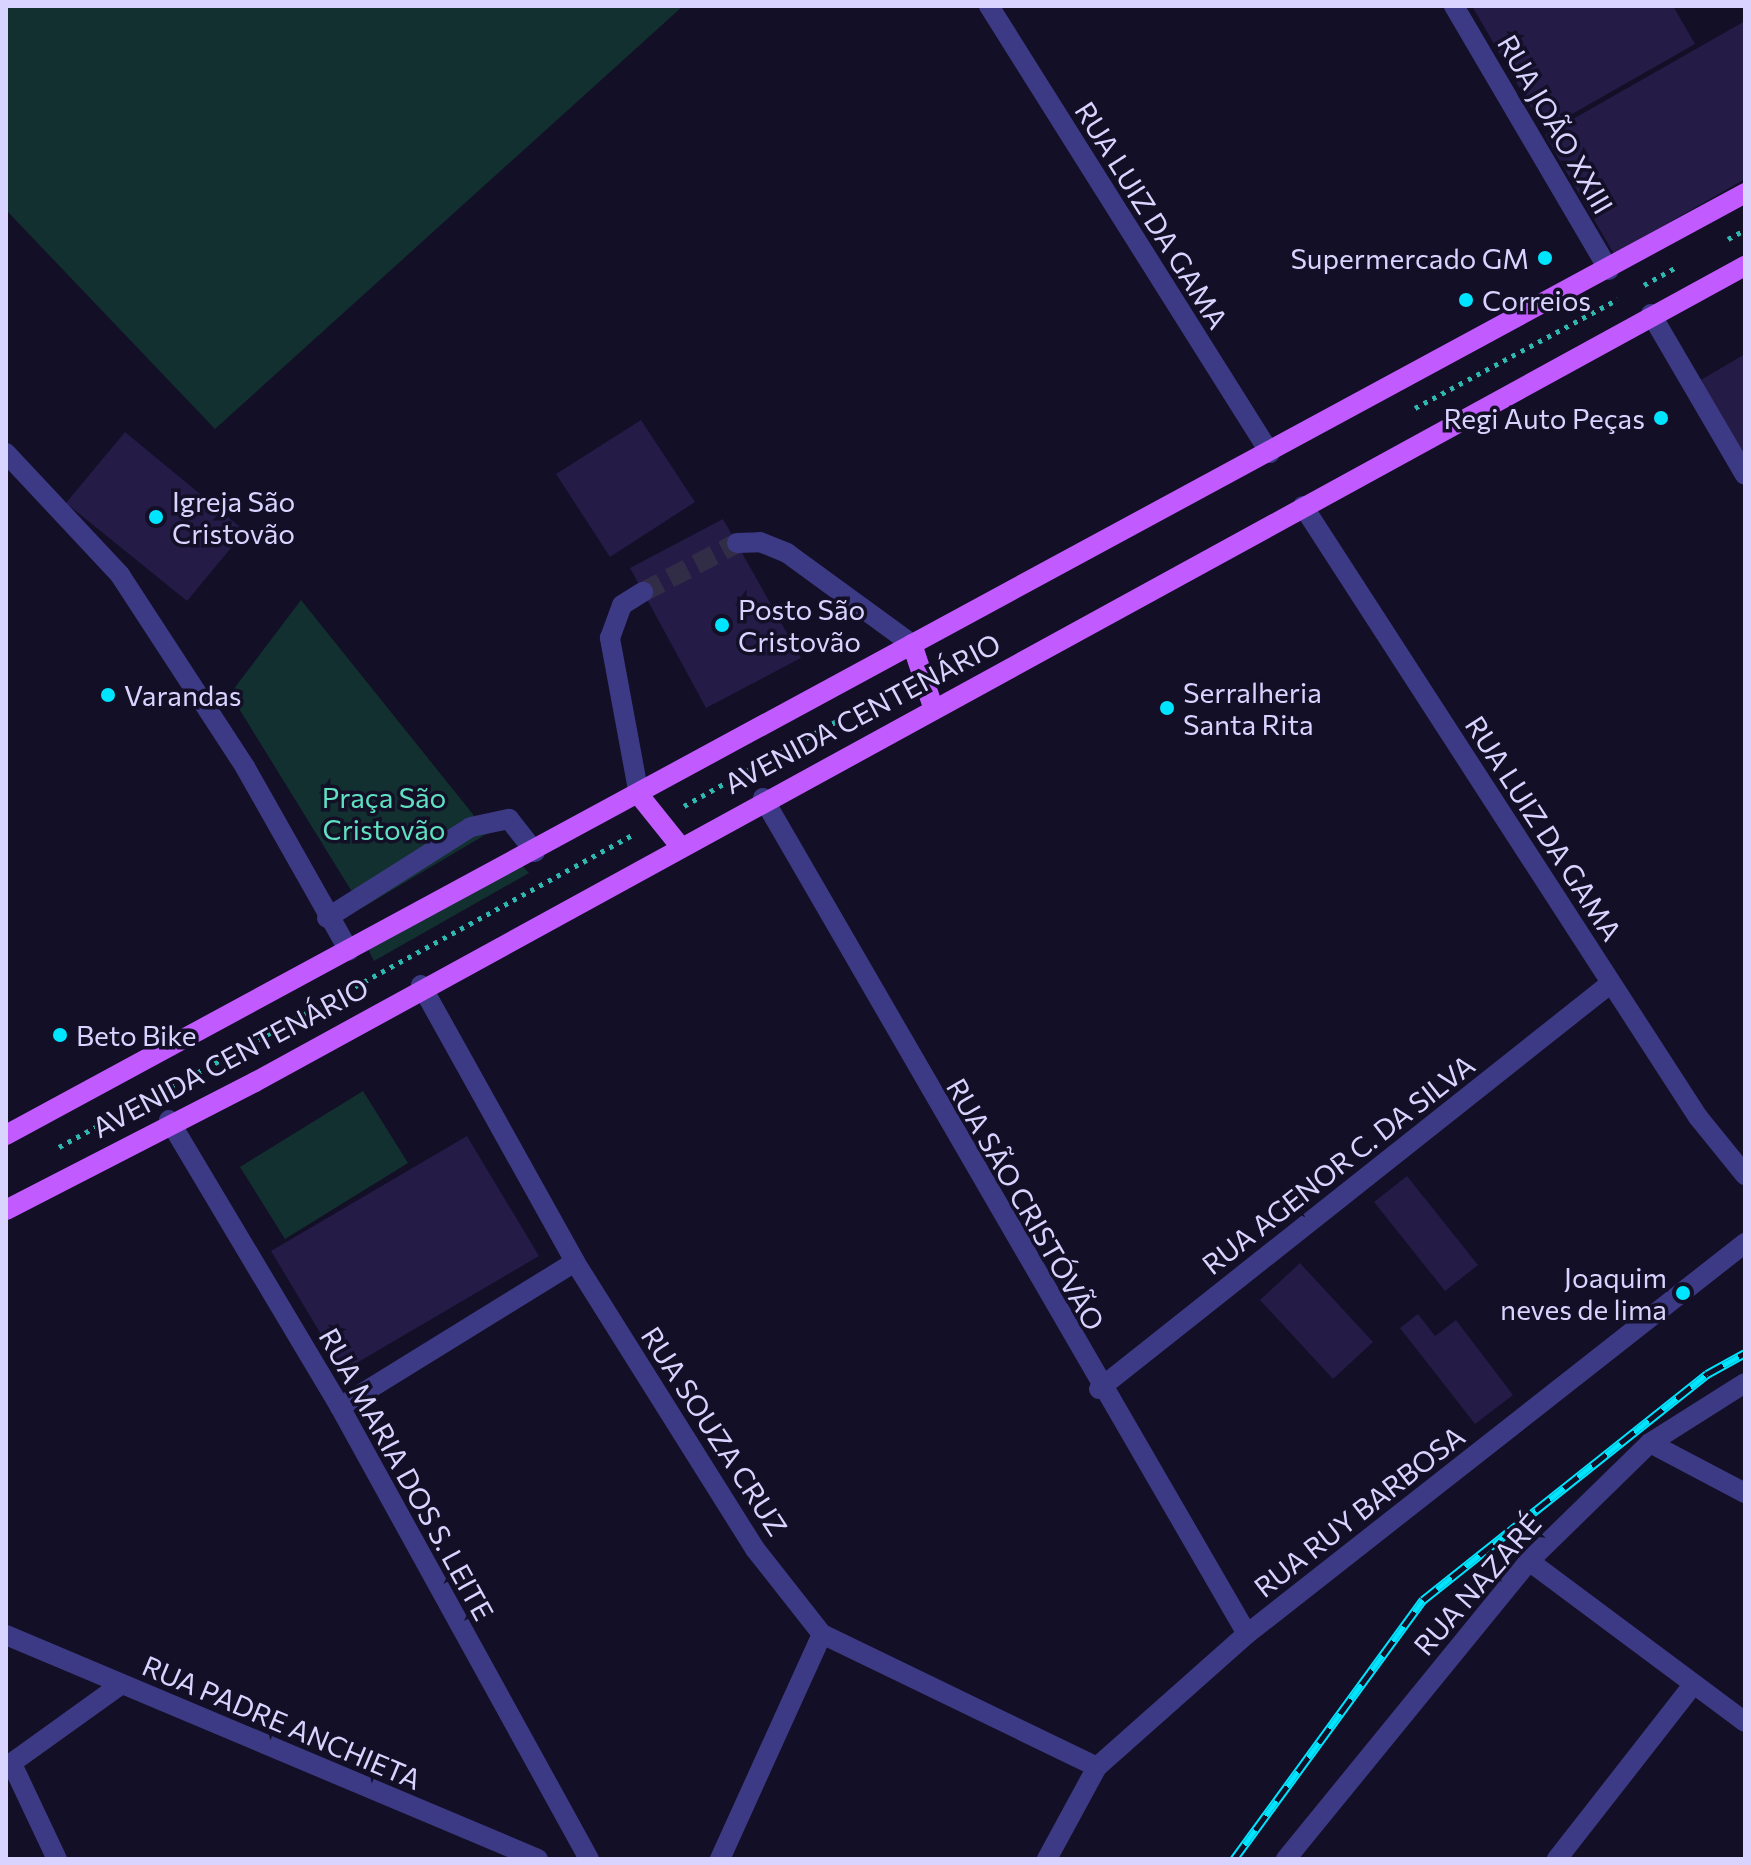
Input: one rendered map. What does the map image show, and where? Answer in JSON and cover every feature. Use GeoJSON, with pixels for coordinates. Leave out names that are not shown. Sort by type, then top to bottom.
{"type":"FeatureCollection","features":[{"type":"Feature","properties":{"kind":"main road","name":"AVENIDA CENTENÁRIO"},"geometry":{"type":"LineString","coordinates":[[6,1135],[211,1020],[535,852],[912,644],[1609,270],[1745,193]]}},
{"type":"Feature","properties":{"kind":"main road","name":"AVENIDA CENTENÁRIO"},"geometry":{"type":"LineString","coordinates":[[6,1210],[169,1120],[255,1082],[421,985],[1651,314],[1745,266]]}},
{"type":"Feature","properties":{"kind":"main road"},"geometry":{"type":"LineString","coordinates":[[912,644],[933,707]]}},
{"type":"Feature","properties":{"kind":"main road"},"geometry":{"type":"LineString","coordinates":[[639,795],[680,846]]}},
{"type":"Feature","properties":{"kind":"street","name":"RUA LUIZ DA GAMA"},"geometry":{"type":"LineString","coordinates":[[989,6],[1270,453]]}},
{"type":"Feature","properties":{"kind":"street","name":"RUA JOÃO XXIII"},"geometry":{"type":"LineString","coordinates":[[1454,6],[1609,270]]}},
{"type":"Feature","properties":{"kind":"street"},"geometry":{"type":"LineString","coordinates":[[1651,314],[1745,475]]}},
{"type":"Feature","properties":{"kind":"street"},"geometry":{"type":"LineString","coordinates":[[6,453],[120,575],[245,767],[327,918],[349,951]]}},
{"type":"Feature","properties":{"kind":"street","name":"RUA LUIZ DA GAMA"},"geometry":{"type":"LineString","coordinates":[[1303,506],[1611,983],[1745,1175]]}},
{"type":"Feature","properties":{"kind":"street"},"geometry":{"type":"LineString","coordinates":[[737,543],[760,542],[787,553],[912,644]]}},
{"type":"Feature","properties":{"kind":"street"},"geometry":{"type":"LineString","coordinates":[[639,795],[610,638],[622,605],[643,592]]}},
{"type":"Feature","properties":{"kind":"street","name":"RUA SÃO CRISTÓVÃO"},"geometry":{"type":"LineString","coordinates":[[763,798],[1099,1389],[1247,1634]]}},
{"type":"Feature","properties":{"kind":"street"},"geometry":{"type":"LineString","coordinates":[[327,918],[471,827],[509,819],[535,852]]}},
{"type":"Feature","properties":{"kind":"street","name":"RUA AGENOR C. DA SILVA"},"geometry":{"type":"LineString","coordinates":[[1099,1389],[1611,983]]}},
{"type":"Feature","properties":{"kind":"street","name":"RUA SOUZA CRUZ"},"geometry":{"type":"LineString","coordinates":[[421,985],[575,1262],[755,1549],[822,1634],[1097,1767]]}},
{"type":"Feature","properties":{"kind":"street","name":"RUA MARIA DOS S. LEITE"},"geometry":{"type":"LineString","coordinates":[[169,1120],[340,1407],[589,1859]]}},
{"type":"Feature","properties":{"kind":"street","name":"RUA RUY BARBOSA"},"geometry":{"type":"LineString","coordinates":[[1047,1859],[1097,1767],[1247,1634],[1745,1243]]}},
{"type":"Feature","properties":{"kind":"street"},"geometry":{"type":"LineString","coordinates":[[340,1407],[575,1262]]}},
{"type":"Feature","properties":{"kind":"street","name":"RUA NAZARÉ"},"geometry":{"type":"LineString","coordinates":[[1286,1859],[1529,1561],[1650,1443],[1745,1383]]}},
{"type":"Feature","properties":{"kind":"street"},"geometry":{"type":"LineString","coordinates":[[1650,1443],[1745,1493]]}},
{"type":"Feature","properties":{"kind":"street"},"geometry":{"type":"LineString","coordinates":[[1529,1561],[1692,1686],[1745,1722]]}},
{"type":"Feature","properties":{"kind":"street"},"geometry":{"type":"LineString","coordinates":[[720,1859],[822,1634]]}},
{"type":"Feature","properties":{"kind":"street","name":"RUA PADRE ANCHIETA"},"geometry":{"type":"LineString","coordinates":[[6,1635],[538,1859]]}},
{"type":"Feature","properties":{"kind":"street"},"geometry":{"type":"LineString","coordinates":[[57,1859],[9,1766],[120,1685]]}},
{"type":"Feature","properties":{"kind":"street"},"geometry":{"type":"LineString","coordinates":[[1557,1859],[1692,1686]]}},
{"type":"Feature","properties":{"kind":"path"},"geometry":{"type":"LineString","coordinates":[[1712,248],[1745,230]]}},
{"type":"Feature","properties":{"kind":"path"},"geometry":{"type":"LineString","coordinates":[[1403,415],[1684,263]]}},
{"type":"Feature","properties":{"kind":"path"},"geometry":{"type":"LineString","coordinates":[[47,1154],[845,717]]}},
{"type":"Feature","properties":{"kind":"path"},"geometry":{"type":"LineString","coordinates":[[259,995],[288,1063]]}},
{"type":"Feature","properties":{"kind":"path"},"geometry":{"type":"LineString","coordinates":[[211,1020],[237,1051],[255,1082]]}},
{"type":"Feature","properties":{"kind":"green space"},"geometry":{"type":"Polygon","coordinates":[[[6,6],[683,6],[215,429],[6,210],[6,6]]]}},
{"type":"Feature","properties":{"kind":"green space","name":"Praça São Cristovão"},"geometry":{"type":"Polygon","coordinates":[[[301,600],[488,833],[362,908],[230,694],[301,600]]]}},
{"type":"Feature","properties":{"kind":"green space"},"geometry":{"type":"Polygon","coordinates":[[[516,859],[529,873],[374,961],[365,943],[516,859]]]}},
{"type":"Feature","properties":{"kind":"green space"},"geometry":{"type":"Polygon","coordinates":[[[363,1091],[408,1163],[285,1239],[240,1167],[363,1091]]]}},
{"type":"Feature","properties":{"kind":"building"},"geometry":{"type":"Polygon","coordinates":[[[1472,6],[1673,6],[1695,44],[1544,130],[1472,6]]]}},
{"type":"Feature","properties":{"kind":"building"},"geometry":{"type":"Polygon","coordinates":[[[1745,21],[1745,179],[1614,254],[1545,135],[1745,21]]]}},
{"type":"Feature","properties":{"kind":"building"},"geometry":{"type":"Polygon","coordinates":[[[1745,354],[1745,472],[1694,384],[1745,354]]]}},
{"type":"Feature","properties":{"kind":"building"},"geometry":{"type":"Polygon","coordinates":[[[641,420],[695,502],[610,557],[556,474],[641,420]]]}},
{"type":"Feature","properties":{"kind":"building","name":"Igreja São Cristovão"},"geometry":{"type":"Polygon","coordinates":[[[125,432],[245,531],[187,601],[66,503],[125,432]]]}},
{"type":"Feature","properties":{"kind":"building","name":"Posto São Cristovão"},"geometry":{"type":"Polygon","coordinates":[[[723,519],[801,658],[706,708],[630,568],[723,519]]]}},
{"type":"Feature","properties":{"kind":"building"},"geometry":{"type":"Polygon","coordinates":[[[467,1136],[539,1256],[343,1371],[271,1251],[467,1136]]]}},
{"type":"Feature","properties":{"kind":"building"},"geometry":{"type":"Polygon","coordinates":[[[1407,1176],[1478,1265],[1445,1291],[1374,1202],[1407,1176]]]}},
{"type":"Feature","properties":{"kind":"building"},"geometry":{"type":"Polygon","coordinates":[[[1300,1263],[1373,1342],[1333,1379],[1260,1300],[1300,1263]]]}},
{"type":"Feature","properties":{"kind":"building"},"geometry":{"type":"Polygon","coordinates":[[[1418,1314],[1435,1336],[1456,1320],[1513,1395],[1475,1424],[1400,1328],[1418,1314]]]}},
{"type":"Feature","properties":{"kind":"tunnel"},"geometry":{"type":"LineString","coordinates":[[643,592],[737,543]]}},
{"type":"Feature","properties":{"kind":"railway"},"geometry":{"type":"LineString","coordinates":[[1234,1859],[1423,1600],[1707,1374],[1745,1353]]}},
{"type":"Feature","properties":{"kind":"place","name":"Supermercado GM"},"geometry":{"type":"Point","coordinates":[1545,258]}},
{"type":"Feature","properties":{"kind":"place","name":"Correios"},"geometry":{"type":"Point","coordinates":[1466,300]}},
{"type":"Feature","properties":{"kind":"place","name":"Regi Auto Peças"},"geometry":{"type":"Point","coordinates":[1661,418]}},
{"type":"Feature","properties":{"kind":"place","name":"Igreja São Cristovão"},"geometry":{"type":"Point","coordinates":[156,517]}},
{"type":"Feature","properties":{"kind":"place","name":"Posto São Cristovão"},"geometry":{"type":"Point","coordinates":[722,625]}},
{"type":"Feature","properties":{"kind":"place","name":"Varandas"},"geometry":{"type":"Point","coordinates":[108,695]}},
{"type":"Feature","properties":{"kind":"place","name":"Serralheria Santa Rita"},"geometry":{"type":"Point","coordinates":[1167,708]}},
{"type":"Feature","properties":{"kind":"place","name":"Beto Bike"},"geometry":{"type":"Point","coordinates":[60,1035]}},
{"type":"Feature","properties":{"kind":"place","name":"Joaquim neves de lima"},"geometry":{"type":"Point","coordinates":[1683,1293]}}]}
